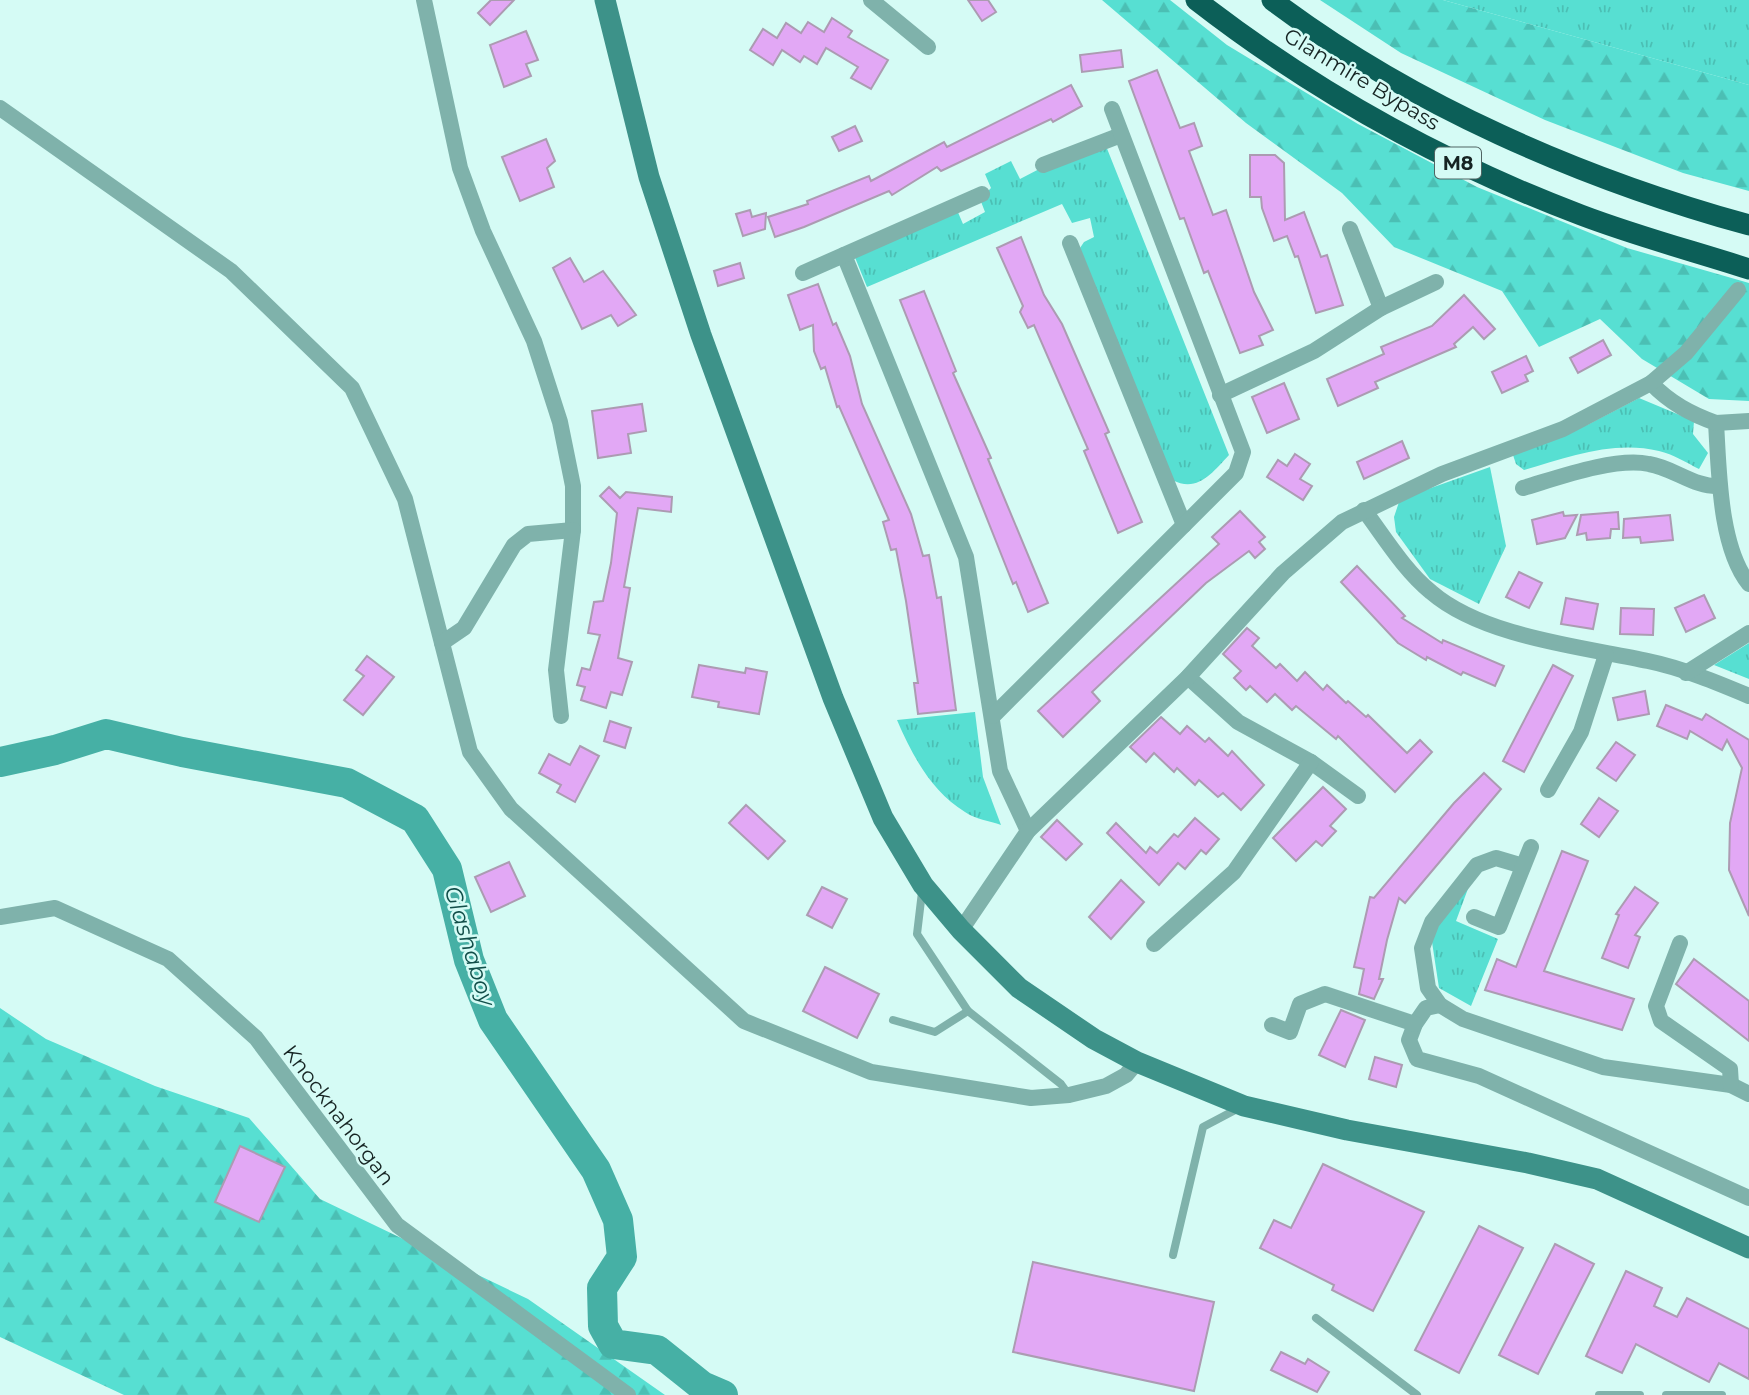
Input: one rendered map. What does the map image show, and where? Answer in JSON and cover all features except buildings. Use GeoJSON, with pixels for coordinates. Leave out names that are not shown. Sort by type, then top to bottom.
{"type":"FeatureCollection","features":[{"type":"Feature","properties":{"kind":"highway","name":"Glanmire Bypass"},"geometry":{"type":"LineString","coordinates":[[1196,0],[1294,71],[1360,111],[1463,166],[1583,216],[1749,269]]}},
{"type":"Feature","properties":{"kind":"highway","name":"Glanmire Bypass"},"geometry":{"type":"LineString","coordinates":[[1272,0],[1400,82],[1471,119],[1588,171],[1749,225]]}},
{"type":"Feature","properties":{"kind":"main road"},"geometry":{"type":"LineString","coordinates":[[605,0],[649,177],[701,335],[863,774],[883,818],[923,885],[961,930],[1018,988],[1094,1039],[1136,1062],[1244,1106],[1347,1130],[1528,1163],[1597,1179],[1749,1248]]}},
{"type":"Feature","properties":{"kind":"street"},"geometry":{"type":"LineString","coordinates":[[424,0],[460,168],[483,231],[534,341],[560,422],[573,486],[573,530],[556,670],[561,716]]}},
{"type":"Feature","properties":{"kind":"street"},"geometry":{"type":"LineString","coordinates":[[871,0],[928,47]]}},
{"type":"Feature","properties":{"kind":"street"},"geometry":{"type":"LineString","coordinates":[[0,108],[231,271],[352,388],[405,499],[470,751],[511,809],[744,1021],[871,1072],[1031,1098],[1069,1095],[1106,1086],[1126,1075],[1136,1062]]}},
{"type":"Feature","properties":{"kind":"street"},"geometry":{"type":"LineString","coordinates":[[993,716],[1236,473],[1242,452],[1112,109]]}},
{"type":"Feature","properties":{"kind":"street"},"geometry":{"type":"LineString","coordinates":[[1043,165],[1122,135]]}},
{"type":"Feature","properties":{"kind":"street"},"geometry":{"type":"LineString","coordinates":[[803,273],[982,194]]}},
{"type":"Feature","properties":{"kind":"street"},"geometry":{"type":"LineString","coordinates":[[1350,229],[1381,308]]}},
{"type":"Feature","properties":{"kind":"street"},"geometry":{"type":"LineString","coordinates":[[1070,243],[1184,525]]}},
{"type":"Feature","properties":{"kind":"street"},"geometry":{"type":"LineString","coordinates":[[844,255],[966,557],[1000,771],[1028,831]]}},
{"type":"Feature","properties":{"kind":"street"},"geometry":{"type":"LineString","coordinates":[[1220,395],[1314,351],[1381,308],[1436,282]]}},
{"type":"Feature","properties":{"kind":"street"},"geometry":{"type":"LineString","coordinates":[[961,930],[1028,831],[1188,677],[1283,573],[1342,522],[1442,474],[1563,429],[1651,383],[1686,353],[1738,290]]}},
{"type":"Feature","properties":{"kind":"street"},"geometry":{"type":"LineString","coordinates":[[1651,383],[1664,397],[1691,414],[1716,423],[1749,421]]}},
{"type":"Feature","properties":{"kind":"street"},"geometry":{"type":"LineString","coordinates":[[1716,423],[1720,486],[1734,555],[1749,584]]}},
{"type":"Feature","properties":{"kind":"street"},"geometry":{"type":"LineString","coordinates":[[1523,488],[1594,468],[1647,463],[1708,487],[1720,486]]}},
{"type":"Feature","properties":{"kind":"street"},"geometry":{"type":"LineString","coordinates":[[1364,510],[1411,573],[1452,607],[1472,617],[1605,655],[1650,661],[1749,696]]}},
{"type":"Feature","properties":{"kind":"street"},"geometry":{"type":"LineString","coordinates":[[442,643],[464,628],[514,545],[528,534],[573,530]]}},
{"type":"Feature","properties":{"kind":"street"},"geometry":{"type":"LineString","coordinates":[[1686,673],[1749,633]]}},
{"type":"Feature","properties":{"kind":"street"},"geometry":{"type":"LineString","coordinates":[[1548,790],[1581,732],[1605,655]]}},
{"type":"Feature","properties":{"kind":"street"},"geometry":{"type":"LineString","coordinates":[[1188,677],[1238,722],[1311,762],[1358,796]]}},
{"type":"Feature","properties":{"kind":"street"},"geometry":{"type":"LineString","coordinates":[[1154,944],[1234,872],[1273,812],[1311,762]]}},
{"type":"Feature","properties":{"kind":"street"},"geometry":{"type":"LineString","coordinates":[[1474,917],[1499,928],[1531,847]]}},
{"type":"Feature","properties":{"kind":"street"},"geometry":{"type":"LineString","coordinates":[[1523,866],[1496,858],[1477,865],[1432,922],[1422,948],[1428,988],[1440,1005],[1463,1019],[1603,1067],[1731,1085],[1749,1094]]}},
{"type":"Feature","properties":{"kind":"street","name":"Knocknahorgan"},"geometry":{"type":"LineString","coordinates":[[0,917],[55,908],[168,958],[256,1038],[397,1225],[628,1395]]}},
{"type":"Feature","properties":{"kind":"street"},"geometry":{"type":"LineString","coordinates":[[1680,943],[1656,1006],[1661,1021],[1730,1069],[1731,1085]]}},
{"type":"Feature","properties":{"kind":"street"},"geometry":{"type":"LineString","coordinates":[[1272,1025],[1290,1032],[1300,1004],[1325,994],[1415,1024]]}},
{"type":"Feature","properties":{"kind":"street"},"geometry":{"type":"LineString","coordinates":[[1440,1005],[1426,1008],[1415,1024],[1409,1040],[1417,1059],[1479,1076],[1749,1198]]}},
{"type":"Feature","properties":{"kind":"lane"},"geometry":{"type":"LineString","coordinates":[[923,885],[917,934],[968,1011],[1061,1084],[1069,1095]]}},
{"type":"Feature","properties":{"kind":"lane"},"geometry":{"type":"LineString","coordinates":[[893,1020],[934,1032],[968,1011]]}},
{"type":"Feature","properties":{"kind":"lane"},"geometry":{"type":"LineString","coordinates":[[1172,1255],[1203,1127],[1244,1106]]}},
{"type":"Feature","properties":{"kind":"lane"},"geometry":{"type":"LineString","coordinates":[[1316,1318],[1417,1395]]}},
{"type":"Feature","properties":{"kind":"lane"},"geometry":{"type":"LineString","coordinates":[[1599,1395],[1640,1395]]}},
{"type":"Feature","properties":{"kind":"lane"},"geometry":{"type":"LineString","coordinates":[[1666,1395],[1722,1395]]}},
{"type":"Feature","properties":{"kind":"green space"},"geometry":{"type":"Polygon","coordinates":[[[1102,0],[1170,0],[1227,45],[1358,124],[1477,187],[1627,248],[1749,283],[1749,401],[1709,399],[1642,359],[1600,319],[1539,347],[1502,291],[1394,247],[1342,193],[1246,123],[1102,0]]]}},
{"type":"Feature","properties":{"kind":"green space"},"geometry":{"type":"Polygon","coordinates":[[[1320,0],[1443,0],[1749,85],[1749,191],[1683,173],[1545,120],[1401,53],[1320,0]]]}},
{"type":"Feature","properties":{"kind":"green space"},"geometry":{"type":"Polygon","coordinates":[[[1443,0],[1749,0],[1749,85],[1443,0]]]}},
{"type":"Feature","properties":{"kind":"green space"},"geometry":{"type":"Polygon","coordinates":[[[1093,141],[1106,146],[1229,455],[1197,483],[1172,480],[1080,248],[1084,242],[1094,237],[1090,218],[1072,223],[1062,204],[867,287],[854,255],[957,210],[963,224],[985,212],[980,199],[991,188],[985,174],[1011,161],[1020,179],[1093,141]]]}},
{"type":"Feature","properties":{"kind":"green space"},"geometry":{"type":"Polygon","coordinates":[[[1639,398],[1694,421],[1693,434],[1708,453],[1699,469],[1675,456],[1642,448],[1591,452],[1524,470],[1516,464],[1513,455],[1589,424],[1639,398]]]}},
{"type":"Feature","properties":{"kind":"green space"},"geometry":{"type":"Polygon","coordinates":[[[1490,467],[1506,546],[1479,604],[1430,579],[1396,532],[1394,517],[1400,499],[1490,467]]]}},
{"type":"Feature","properties":{"kind":"green space"},"geometry":{"type":"Polygon","coordinates":[[[1749,643],[1749,679],[1714,665],[1749,643]]]}},
{"type":"Feature","properties":{"kind":"green space"},"geometry":{"type":"Polygon","coordinates":[[[975,712],[983,777],[1001,825],[969,814],[942,794],[916,759],[897,720],[975,712]]]}},
{"type":"Feature","properties":{"kind":"green space"},"geometry":{"type":"Polygon","coordinates":[[[1469,886],[1456,921],[1498,939],[1471,1006],[1439,988],[1432,942],[1435,927],[1469,886]]]}},
{"type":"Feature","properties":{"kind":"green space"},"geometry":{"type":"Polygon","coordinates":[[[0,1008],[46,1039],[155,1086],[249,1118],[320,1199],[528,1299],[665,1395],[124,1395],[0,1337],[0,1008]]]}},
{"type":"Feature","properties":{"kind":"waterway","name":"Glashaboy"},"geometry":{"type":"LineString","coordinates":[[0,762],[55,750],[106,734],[182,752],[347,783],[415,819],[447,869],[469,960],[493,1020],[596,1170],[618,1220],[622,1257],[602,1288],[603,1326],[613,1344],[657,1350],[702,1386],[723,1395]]}}]}
